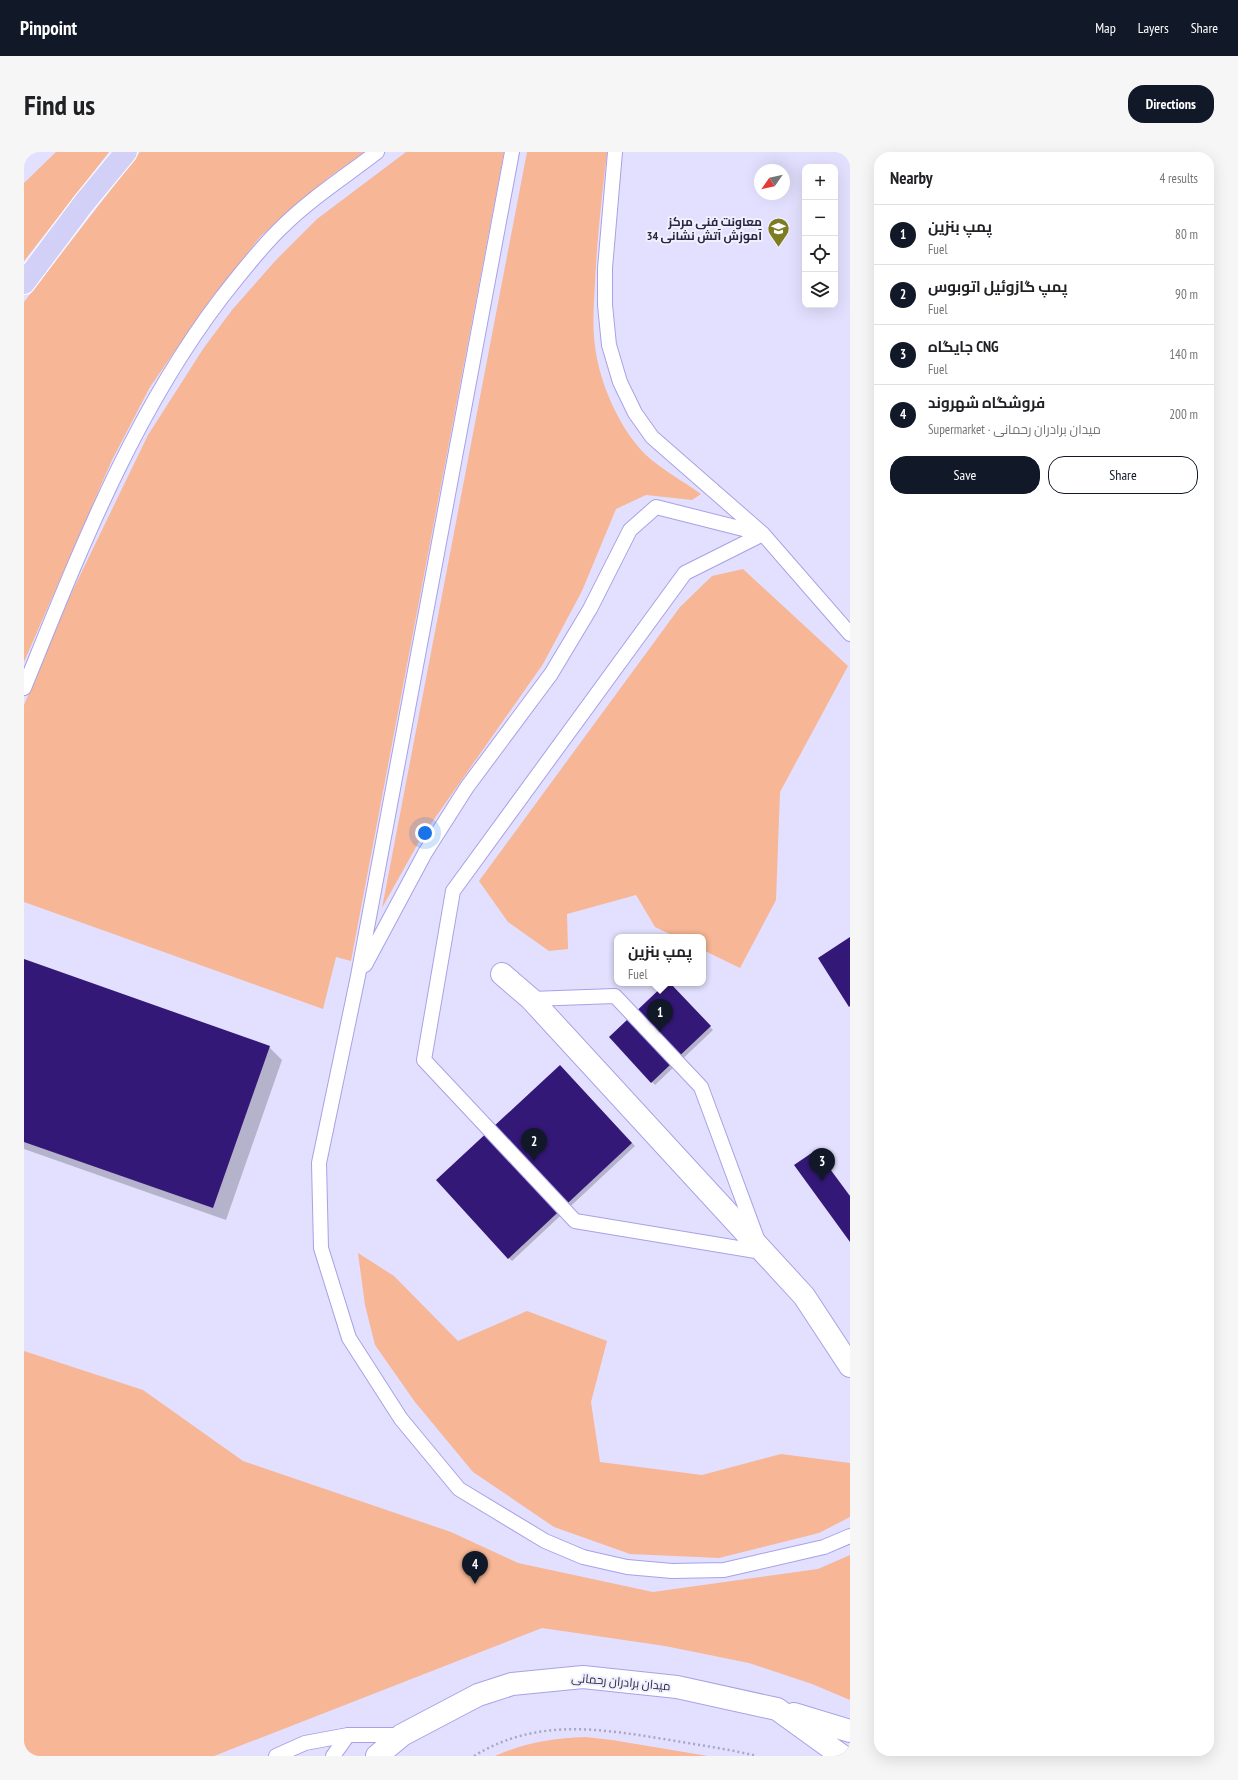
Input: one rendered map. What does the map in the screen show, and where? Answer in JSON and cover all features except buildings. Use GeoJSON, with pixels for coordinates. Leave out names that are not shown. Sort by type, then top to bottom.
{"type":"FeatureCollection","features":[{"type":"Feature","properties":{"kind":"highway"},"geometry":{"type":"LineString","coordinates":[[24,283],[84,203],[126,152]]}},
{"type":"Feature","properties":{"kind":"main road"},"geometry":{"type":"LineString","coordinates":[[502,974],[531,999],[804,1296],[850,1366]]}},
{"type":"Feature","properties":{"kind":"main road","name":"میدان برادران رحمانی"},"geometry":{"type":"LineString","coordinates":[[377,1756],[402,1735],[478,1695],[505,1686],[540,1680],[583,1677],[677,1687],[777,1709],[842,1756]]}},
{"type":"Feature","properties":{"kind":"main road"},"geometry":{"type":"LineString","coordinates":[[777,1709],[850,1731]]}},
{"type":"Feature","properties":{"kind":"lane"},"geometry":{"type":"LineString","coordinates":[[24,688],[91,525],[136,431],[167,377],[204,322],[244,269],[282,226],[377,152]]}},
{"type":"Feature","properties":{"kind":"lane"},"geometry":{"type":"LineString","coordinates":[[512,152],[358,976],[319,1163],[321,1248],[349,1338],[401,1419],[459,1489],[545,1541],[583,1557],[626,1567],[672,1571],[724,1570],[824,1547],[850,1536]]}},
{"type":"Feature","properties":{"kind":"lane"},"geometry":{"type":"LineString","coordinates":[[615,152],[606,268],[605,306],[609,345],[620,382],[635,413],[652,437],[763,534],[850,634]]}},
{"type":"Feature","properties":{"kind":"lane"},"geometry":{"type":"LineString","coordinates":[[358,976],[425,854],[467,787],[551,674],[590,609],[630,530],[656,507],[763,534]]}},
{"type":"Feature","properties":{"kind":"lane"},"geometry":{"type":"LineString","coordinates":[[531,999],[616,996],[701,1087],[762,1252],[575,1221],[424,1060],[453,891],[685,573],[763,534]]}},
{"type":"Feature","properties":{"kind":"lane"},"geometry":{"type":"LineString","coordinates":[[276,1756],[305,1743],[348,1735],[402,1735]]}},
{"type":"Feature","properties":{"kind":"lane"},"geometry":{"type":"LineString","coordinates":[[333,1756],[348,1735]]}},
{"type":"Feature","properties":{"kind":"path"},"geometry":{"type":"LineString","coordinates":[[474,1756],[504,1742],[531,1734],[558,1729],[586,1728],[621,1732],[757,1756]]}},
{"type":"Feature","properties":{"kind":"shaded area"},"geometry":{"type":"Polygon","coordinates":[[[56,152],[109,152],[24,261],[24,183],[56,152]]]}},
{"type":"Feature","properties":{"kind":"shaded area"},"geometry":{"type":"Polygon","coordinates":[[[140,152],[364,152],[328,178],[261,236],[210,300],[150,387],[112,460],[24,662],[24,302],[140,152]]]}},
{"type":"Feature","properties":{"kind":"shaded area"},"geometry":{"type":"Polygon","coordinates":[[[406,152],[504,152],[351,961],[336,957],[323,1009],[24,902],[24,705],[71,594],[148,435],[203,349],[232,310],[276,260],[317,219],[406,152]]]}},
{"type":"Feature","properties":{"kind":"shaded area"},"geometry":{"type":"Polygon","coordinates":[[[527,152],[607,152],[598,233],[594,314],[595,346],[601,375],[619,419],[637,445],[659,466],[701,494],[692,500],[646,495],[616,509],[582,591],[543,664],[421,838],[382,908],[527,152]]]}},
{"type":"Feature","properties":{"kind":"shaded area"},"geometry":{"type":"Polygon","coordinates":[[[743,569],[848,666],[780,792],[776,900],[740,968],[706,951],[706,934],[670,934],[655,927],[636,895],[567,914],[568,949],[549,951],[508,922],[479,881],[680,607],[712,576],[743,569]]]}},
{"type":"Feature","properties":{"kind":"shaded area"},"geometry":{"type":"Polygon","coordinates":[[[358,1253],[394,1276],[458,1341],[527,1311],[607,1341],[591,1402],[600,1462],[702,1475],[781,1454],[850,1463],[850,1517],[819,1533],[719,1558],[630,1554],[554,1527],[473,1472],[415,1402],[375,1345],[365,1305],[358,1253]]]}},
{"type":"Feature","properties":{"kind":"shaded area"},"geometry":{"type":"Polygon","coordinates":[[[24,1351],[143,1390],[243,1461],[451,1532],[518,1563],[653,1592],[818,1569],[850,1555],[850,1700],[812,1684],[749,1663],[665,1646],[542,1628],[214,1756],[24,1756],[24,1351]]]}},
{"type":"Feature","properties":{"kind":"shaded area"},"geometry":{"type":"Polygon","coordinates":[[[585,1737],[708,1756],[495,1756],[506,1751],[539,1742],[585,1737]]]}},
{"type":"Feature","properties":{"kind":"place","name":"معاونت فنی مرکز آموزش آتش نشانی 34"},"geometry":{"type":"Point","coordinates":[778,248]}},
{"type":"Feature","properties":{"kind":"place","name":"پمپ بنزین"},"geometry":{"type":"Point","coordinates":[660,1032]}},
{"type":"Feature","properties":{"kind":"place","name":"پمپ گازوئیل اتوبوس"},"geometry":{"type":"Point","coordinates":[534,1161]}},
{"type":"Feature","properties":{"kind":"place","name":"جایگاه CNG"},"geometry":{"type":"Point","coordinates":[822,1181]}},
{"type":"Feature","properties":{"kind":"place","name":"فروشگاه شهروند"},"geometry":{"type":"Point","coordinates":[475,1584]}}]}
